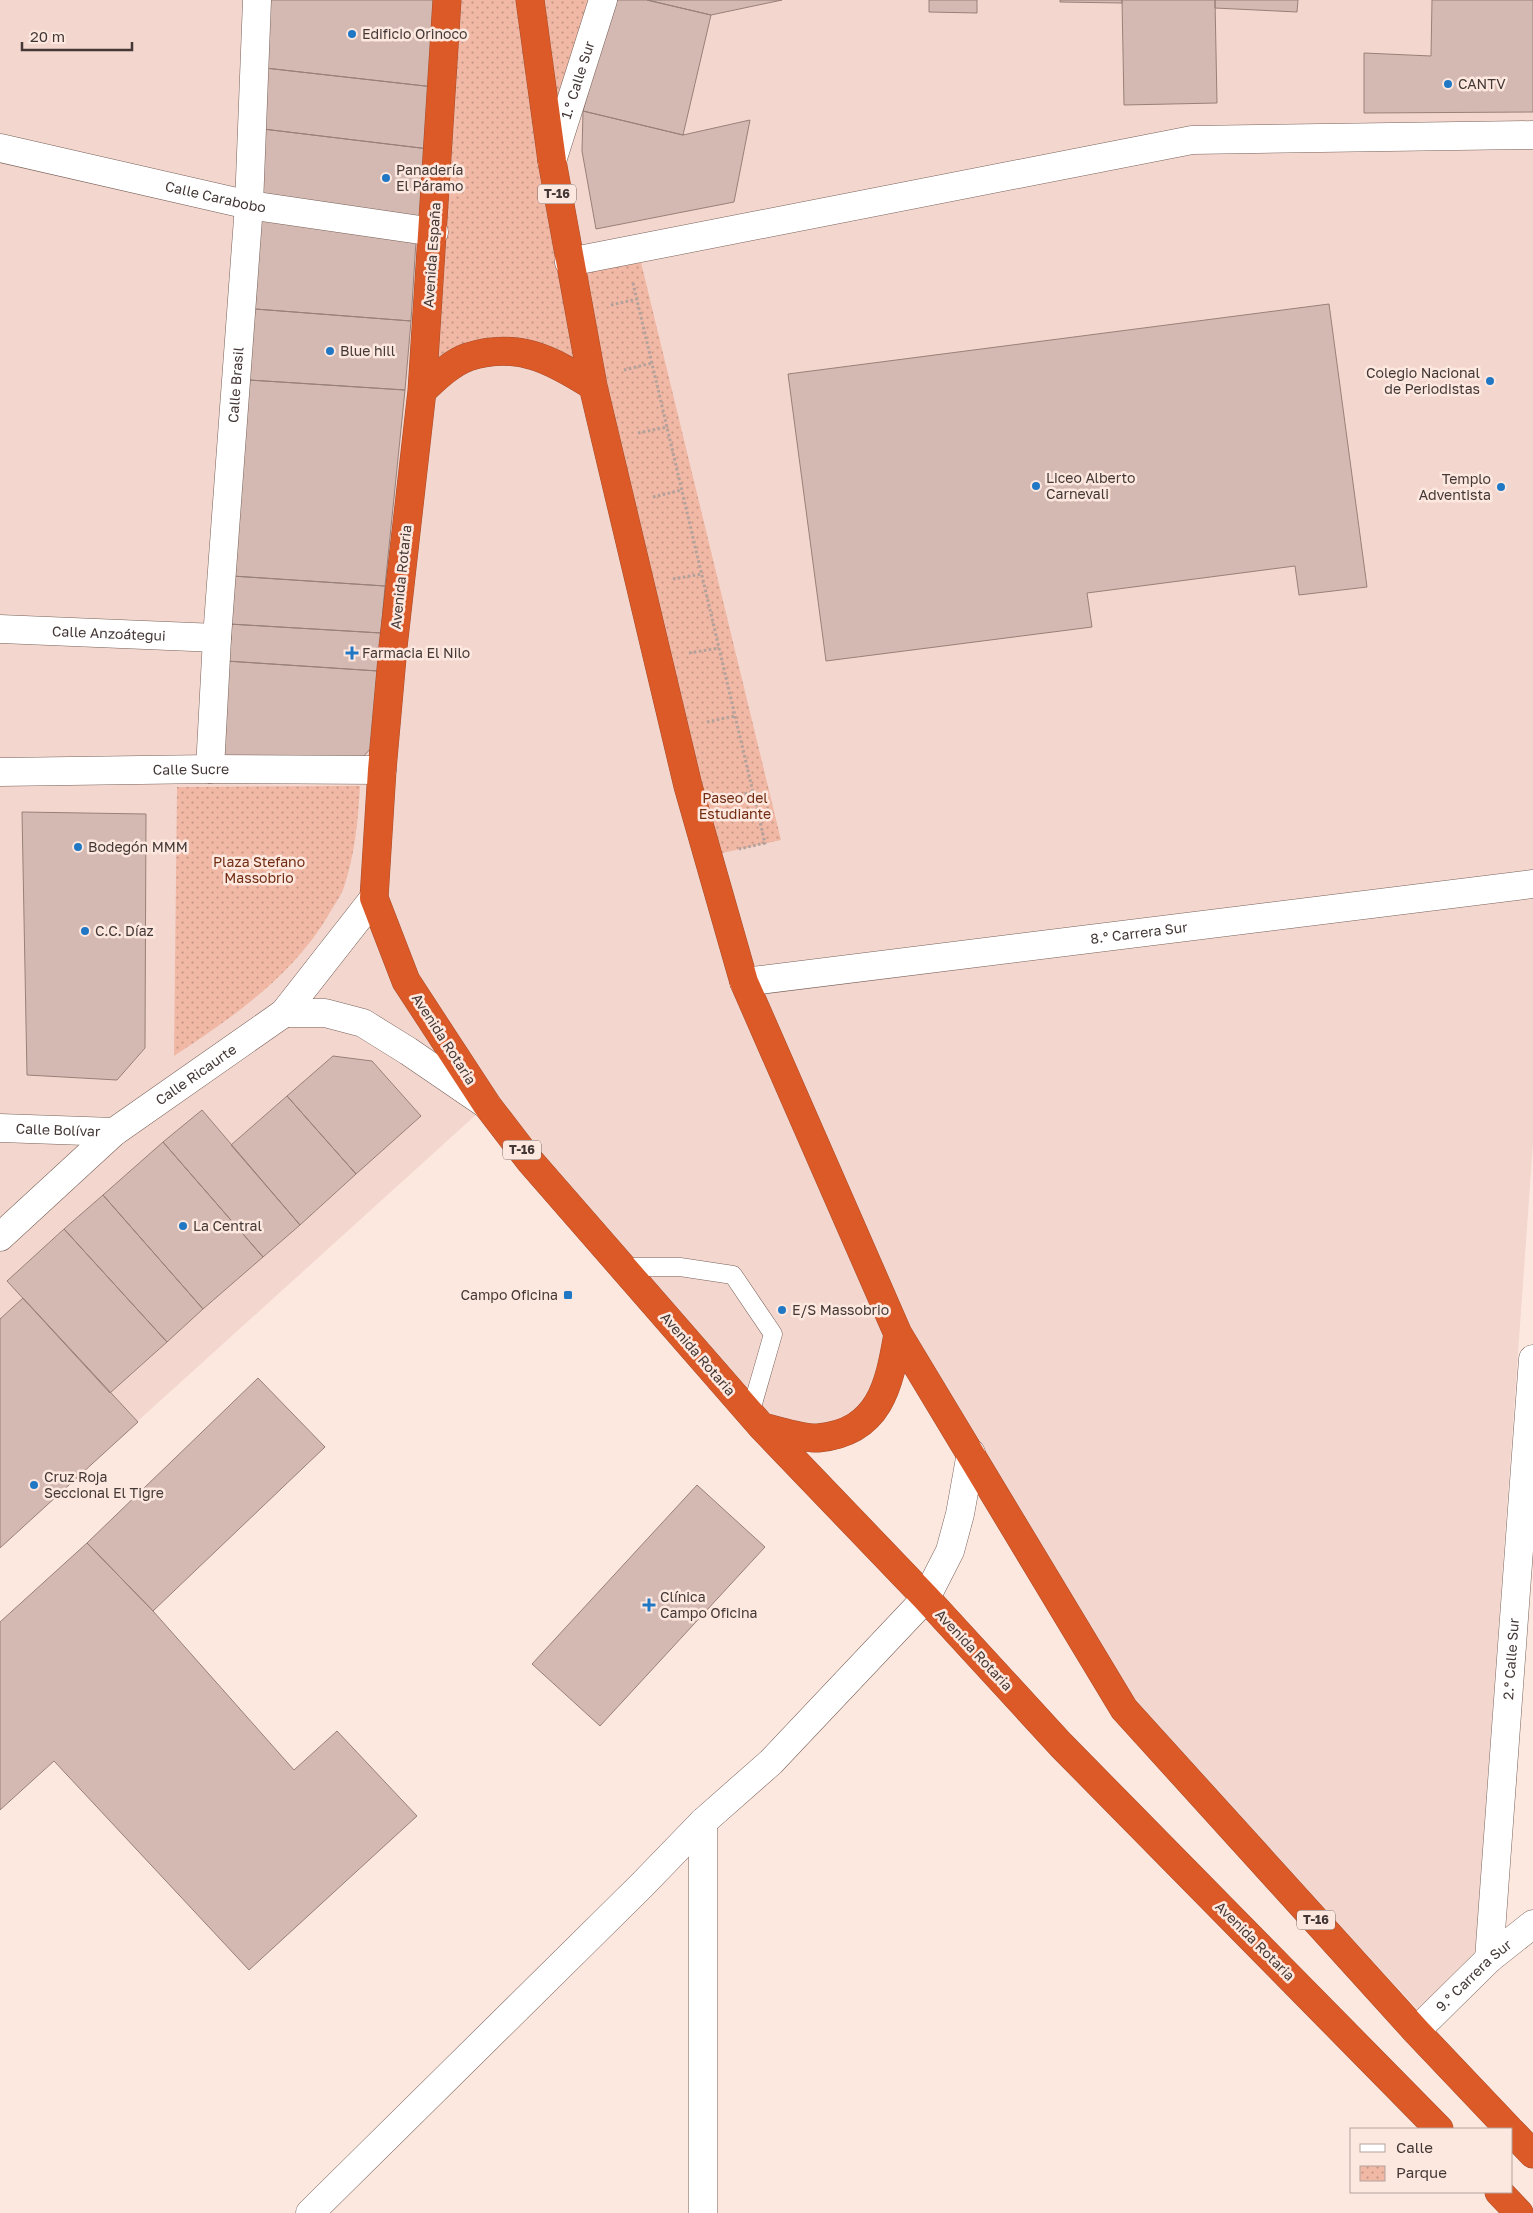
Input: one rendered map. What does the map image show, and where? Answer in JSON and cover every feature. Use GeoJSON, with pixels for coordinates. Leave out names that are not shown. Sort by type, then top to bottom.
{"type":"FeatureCollection","features":[{"type":"Feature","properties":{"kind":"highway","name":"Avenida España"},"geometry":{"type":"LineString","coordinates":[[422,391],[434,232],[447,0]]}},
{"type":"Feature","properties":{"kind":"highway","name":"T-16"},"geometry":{"type":"LineString","coordinates":[[530,0],[552,161],[593,386],[688,786],[744,982],[898,1334],[1124,1709],[1507,2128]]}},
{"type":"Feature","properties":{"kind":"highway"},"geometry":{"type":"LineString","coordinates":[[422,391],[445,371],[467,357],[516,351],[536,355],[566,368],[593,386]]}},
{"type":"Feature","properties":{"kind":"highway","name":"Avenida Rotaria"},"geometry":{"type":"LineString","coordinates":[[422,391],[382,770],[374,898],[406,981],[487,1105],[530,1161],[756,1420],[926,1598],[1062,1745],[1437,2128]]}},
{"type":"Feature","properties":{"kind":"highway"},"geometry":{"type":"LineString","coordinates":[[756,1420],[816,1438],[854,1430],[877,1406],[891,1376],[898,1334]]}},
{"type":"Feature","properties":{"kind":"highway","name":"T-16"},"geometry":{"type":"LineString","coordinates":[[1513,2134],[1533,2154]]}},
{"type":"Feature","properties":{"kind":"highway"},"geometry":{"type":"LineString","coordinates":[[1499,2193],[1519,2213]]}},
{"type":"Feature","properties":{"kind":"street","name":"Calle Brasil"},"geometry":{"type":"LineString","coordinates":[[210,768],[217,638],[249,205],[257,0]]}},
{"type":"Feature","properties":{"kind":"street","name":"1.° Calle Sur"},"geometry":{"type":"LineString","coordinates":[[552,161],[603,0]]}},
{"type":"Feature","properties":{"kind":"street"},"geometry":{"type":"LineString","coordinates":[[569,262],[1192,140],[1533,135]]}},
{"type":"Feature","properties":{"kind":"street","name":"Calle Carabobo"},"geometry":{"type":"LineString","coordinates":[[0,148],[249,205],[434,232]]}},
{"type":"Feature","properties":{"kind":"street","name":"Calle Anzoátegui"},"geometry":{"type":"LineString","coordinates":[[0,628],[217,638]]}},
{"type":"Feature","properties":{"kind":"street","name":"Calle Sucre"},"geometry":{"type":"LineString","coordinates":[[0,772],[210,768],[382,770]]}},
{"type":"Feature","properties":{"kind":"street","name":"8.° Carrera Sur"},"geometry":{"type":"LineString","coordinates":[[744,982],[1533,884]]}},
{"type":"Feature","properties":{"kind":"street","name":"Calle Ricaurte"},"geometry":{"type":"LineString","coordinates":[[0,1237],[114,1132],[284,1013],[374,898]]}},
{"type":"Feature","properties":{"kind":"street"},"geometry":{"type":"LineString","coordinates":[[284,1013],[325,1014],[363,1024],[408,1050],[487,1105]]}},
{"type":"Feature","properties":{"kind":"street","name":"Calle Bolívar"},"geometry":{"type":"LineString","coordinates":[[0,1128],[114,1132]]}},
{"type":"Feature","properties":{"kind":"street","name":"2.° Calle Sur"},"geometry":{"type":"LineString","coordinates":[[1489,1959],[1533,1359]]}},
{"type":"Feature","properties":{"kind":"street"},"geometry":{"type":"LineString","coordinates":[[310,2213],[635,1892],[703,1822],[771,1762],[926,1598],[950,1551],[960,1514],[970,1453]]}},
{"type":"Feature","properties":{"kind":"street"},"geometry":{"type":"LineString","coordinates":[[703,1822],[704,2213]]}},
{"type":"Feature","properties":{"kind":"street","name":"9.° Carrera Sur"},"geometry":{"type":"LineString","coordinates":[[1416,2030],[1489,1959],[1533,1924]]}},
{"type":"Feature","properties":{"kind":"lane"},"geometry":{"type":"LineString","coordinates":[[622,1267],[680,1266],[733,1275],[773,1334],[756,1420]]}},
{"type":"Feature","properties":{"kind":"path"},"geometry":{"type":"LineString","coordinates":[[626,251],[765,843],[738,849]]}},
{"type":"Feature","properties":{"kind":"path"},"geometry":{"type":"LineString","coordinates":[[603,307],[637,299]]}},
{"type":"Feature","properties":{"kind":"path"},"geometry":{"type":"LineString","coordinates":[[618,372],[652,363]]}},
{"type":"Feature","properties":{"kind":"path"},"geometry":{"type":"LineString","coordinates":[[633,435],[667,427]]}},
{"type":"Feature","properties":{"kind":"path"},"geometry":{"type":"LineString","coordinates":[[648,498],[682,490]]}},
{"type":"Feature","properties":{"kind":"path"},"geometry":{"type":"LineString","coordinates":[[665,580],[702,574]]}},
{"type":"Feature","properties":{"kind":"path"},"geometry":{"type":"LineString","coordinates":[[684,654],[719,648]]}},
{"type":"Feature","properties":{"kind":"path"},"geometry":{"type":"LineString","coordinates":[[700,724],[735,716]]}},
{"type":"Feature","properties":{"kind":"path"},"geometry":{"type":"LineString","coordinates":[[717,800],[752,792]]}},
{"type":"Feature","properties":{"kind":"shaded area"},"geometry":{"type":"Polygon","coordinates":[[[0,0],[1533,0],[1533,1144],[1475,1955],[1417,2009],[1135,1705],[908,1323],[878,1383],[847,1423],[820,1430],[765,1420],[489,1103],[0,1546],[0,0]]]}},
{"type":"Feature","properties":{"kind":"green space"},"geometry":{"type":"Polygon","coordinates":[[[447,0],[530,0],[593,386],[516,351],[422,391],[447,0]]]}},
{"type":"Feature","properties":{"kind":"green space"},"geometry":{"type":"Polygon","coordinates":[[[542,0],[594,0],[558,111],[542,0]]]}},
{"type":"Feature","properties":{"kind":"green space","name":"Paseo del Estudiante"},"geometry":{"type":"Polygon","coordinates":[[[638,250],[781,840],[709,856],[570,263],[638,250]]]}},
{"type":"Feature","properties":{"kind":"green space","name":"Plaza Stefano Massobrio"},"geometry":{"type":"Polygon","coordinates":[[[360,786],[355,837],[348,875],[341,894],[314,936],[298,957],[260,994],[174,1056],[177,787],[360,786]]]}},
{"type":"Feature","properties":{"kind":"building","name":"Edificio Orinoco"},"geometry":{"type":"Polygon","coordinates":[[[269,0],[438,0],[434,87],[265,68],[269,0]]]}},
{"type":"Feature","properties":{"kind":"building"},"geometry":{"type":"Polygon","coordinates":[[[614,0],[647,0],[711,15],[683,135],[583,111],[614,0]]]}},
{"type":"Feature","properties":{"kind":"building"},"geometry":{"type":"Polygon","coordinates":[[[647,0],[782,0],[711,15],[647,0]]]}},
{"type":"Feature","properties":{"kind":"building"},"geometry":{"type":"Polygon","coordinates":[[[929,0],[977,0],[977,13],[929,12],[929,0]]]}},
{"type":"Feature","properties":{"kind":"building"},"geometry":{"type":"Polygon","coordinates":[[[1060,0],[1122,0],[1122,3],[1060,2],[1060,0]]]}},
{"type":"Feature","properties":{"kind":"building"},"geometry":{"type":"Polygon","coordinates":[[[1122,0],[1215,0],[1217,103],[1124,105],[1122,0]]]}},
{"type":"Feature","properties":{"kind":"building"},"geometry":{"type":"Polygon","coordinates":[[[1215,0],[1298,0],[1297,12],[1215,8],[1215,0]]]}},
{"type":"Feature","properties":{"kind":"building","name":"CANTV"},"geometry":{"type":"Polygon","coordinates":[[[1432,0],[1533,0],[1533,112],[1364,113],[1364,53],[1431,56],[1432,0]]]}},
{"type":"Feature","properties":{"kind":"building"},"geometry":{"type":"Polygon","coordinates":[[[265,68],[434,87],[429,149],[263,129],[265,68]]]}},
{"type":"Feature","properties":{"kind":"building"},"geometry":{"type":"Polygon","coordinates":[[[583,111],[683,135],[750,120],[734,202],[596,229],[582,151],[583,111]]]}},
{"type":"Feature","properties":{"kind":"building"},"geometry":{"type":"Polygon","coordinates":[[[263,129],[429,149],[425,218],[261,193],[263,129]]]}},
{"type":"Feature","properties":{"kind":"building"},"geometry":{"type":"Polygon","coordinates":[[[261,216],[416,241],[411,321],[255,309],[261,216]]]}},
{"type":"Feature","properties":{"kind":"building"},"geometry":{"type":"Polygon","coordinates":[[[1329,304],[1367,587],[1299,595],[1295,566],[1087,593],[1092,627],[826,661],[788,374],[1329,304]]]}},
{"type":"Feature","properties":{"kind":"building","name":"Blue hill"},"geometry":{"type":"Polygon","coordinates":[[[255,309],[411,321],[405,390],[249,380],[255,309]]]}},
{"type":"Feature","properties":{"kind":"building"},"geometry":{"type":"Polygon","coordinates":[[[249,380],[405,390],[385,586],[232,576],[249,380]]]}},
{"type":"Feature","properties":{"kind":"building"},"geometry":{"type":"Polygon","coordinates":[[[232,576],[385,586],[381,633],[229,624],[232,576]]]}},
{"type":"Feature","properties":{"kind":"building"},"geometry":{"type":"Polygon","coordinates":[[[229,624],[381,633],[378,671],[226,661],[229,624]]]}},
{"type":"Feature","properties":{"kind":"building"},"geometry":{"type":"Polygon","coordinates":[[[226,661],[378,671],[372,747],[363,757],[220,758],[226,661]]]}},
{"type":"Feature","properties":{"kind":"building","name":"C.C. Díaz"},"geometry":{"type":"Polygon","coordinates":[[[22,812],[146,814],[145,1048],[117,1080],[27,1075],[22,812]]]}},
{"type":"Feature","properties":{"kind":"building"},"geometry":{"type":"Polygon","coordinates":[[[333,1056],[372,1061],[421,1116],[356,1174],[287,1096],[333,1056]]]}},
{"type":"Feature","properties":{"kind":"building"},"geometry":{"type":"Polygon","coordinates":[[[287,1096],[356,1174],[300,1225],[231,1145],[287,1096]]]}},
{"type":"Feature","properties":{"kind":"building"},"geometry":{"type":"Polygon","coordinates":[[[202,1110],[300,1225],[263,1257],[163,1142],[202,1110]]]}},
{"type":"Feature","properties":{"kind":"building","name":"La Central"},"geometry":{"type":"Polygon","coordinates":[[[163,1142],[263,1257],[203,1309],[103,1195],[163,1142]]]}},
{"type":"Feature","properties":{"kind":"building"},"geometry":{"type":"Polygon","coordinates":[[[103,1195],[203,1309],[167,1342],[64,1229],[103,1195]]]}},
{"type":"Feature","properties":{"kind":"building"},"geometry":{"type":"Polygon","coordinates":[[[64,1229],[167,1342],[110,1393],[7,1281],[64,1229]]]}},
{"type":"Feature","properties":{"kind":"building","name":"Cruz Roja Seccional El Tigre"},"geometry":{"type":"Polygon","coordinates":[[[23,1298],[138,1422],[0,1548],[0,1319],[23,1298]]]}},
{"type":"Feature","properties":{"kind":"building"},"geometry":{"type":"Polygon","coordinates":[[[258,1378],[325,1447],[153,1611],[87,1543],[258,1378]]]}},
{"type":"Feature","properties":{"kind":"building","name":"Clínica Campo Oficina"},"geometry":{"type":"Polygon","coordinates":[[[697,1485],[765,1547],[600,1726],[532,1664],[697,1485]]]}},
{"type":"Feature","properties":{"kind":"building"},"geometry":{"type":"Polygon","coordinates":[[[87,1543],[153,1611],[294,1770],[337,1731],[417,1816],[249,1970],[54,1761],[0,1810],[0,1622],[87,1543]]]}},
{"type":"Feature","properties":{"kind":"place","name":"Edificio Orinoco"},"geometry":{"type":"Point","coordinates":[352,34]}},
{"type":"Feature","properties":{"kind":"place","name":"CANTV"},"geometry":{"type":"Point","coordinates":[1448,84]}},
{"type":"Feature","properties":{"kind":"place","name":"Panadería El Páramo"},"geometry":{"type":"Point","coordinates":[386,178]}},
{"type":"Feature","properties":{"kind":"place","name":"Blue hill"},"geometry":{"type":"Point","coordinates":[330,351]}},
{"type":"Feature","properties":{"kind":"place","name":"Colegio Nacional de Periodistas"},"geometry":{"type":"Point","coordinates":[1490,381]}},
{"type":"Feature","properties":{"kind":"place","name":"Liceo Alberto Carnevali"},"geometry":{"type":"Point","coordinates":[1036,486]}},
{"type":"Feature","properties":{"kind":"place","name":"Templo Adventista"},"geometry":{"type":"Point","coordinates":[1501,487]}},
{"type":"Feature","properties":{"kind":"place","name":"Farmacia El Nilo"},"geometry":{"type":"Point","coordinates":[352,653]}},
{"type":"Feature","properties":{"kind":"place","name":"Bodegón MMM"},"geometry":{"type":"Point","coordinates":[78,847]}},
{"type":"Feature","properties":{"kind":"place","name":"C.C. Díaz"},"geometry":{"type":"Point","coordinates":[85,931]}},
{"type":"Feature","properties":{"kind":"place","name":"La Central"},"geometry":{"type":"Point","coordinates":[183,1226]}},
{"type":"Feature","properties":{"kind":"place","name":"Campo Oficina"},"geometry":{"type":"Point","coordinates":[568,1295]}},
{"type":"Feature","properties":{"kind":"place","name":"E/S Massobrio"},"geometry":{"type":"Point","coordinates":[782,1310]}},
{"type":"Feature","properties":{"kind":"place","name":"Cruz Roja Seccional El Tigre"},"geometry":{"type":"Point","coordinates":[34,1485]}},
{"type":"Feature","properties":{"kind":"place","name":"Clínica Campo Oficina"},"geometry":{"type":"Point","coordinates":[649,1605]}}]}
